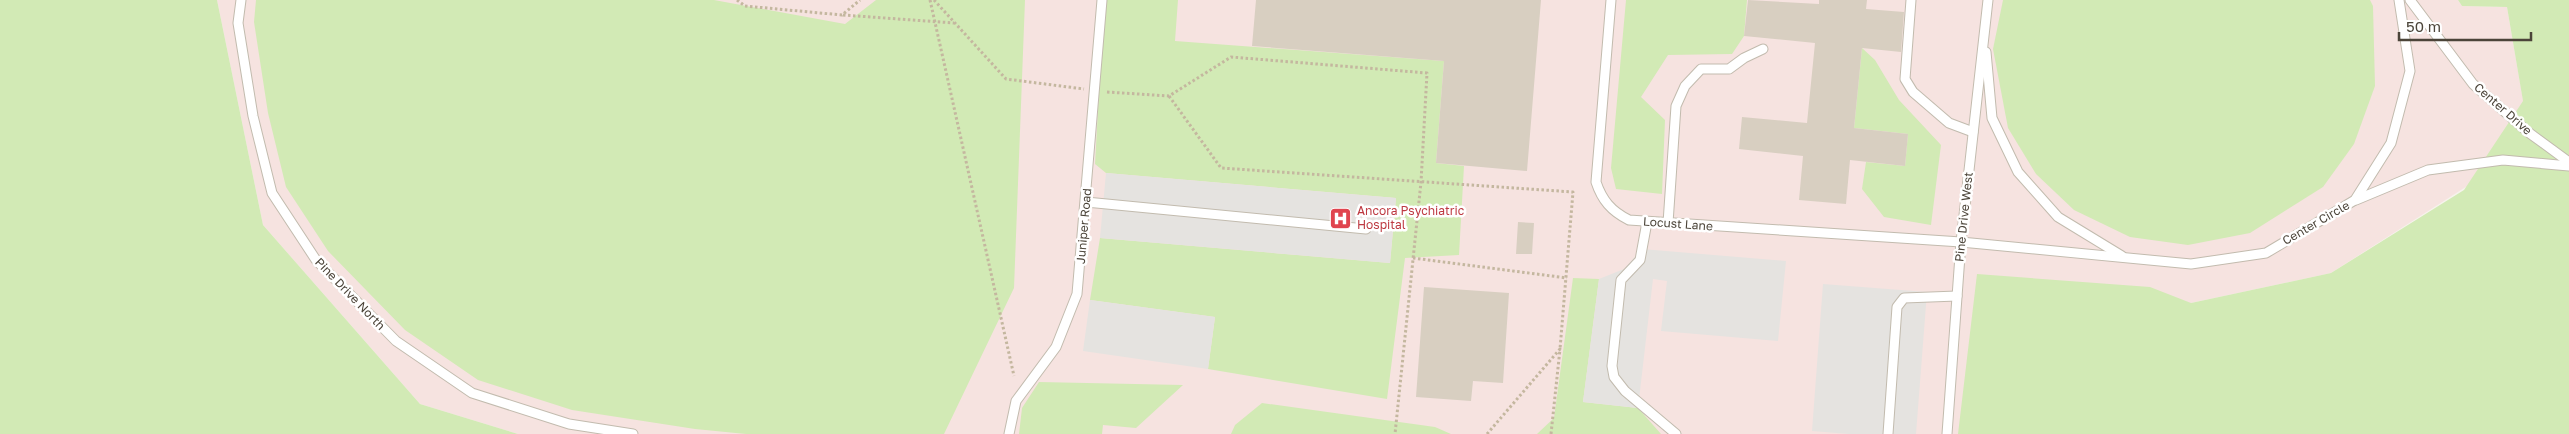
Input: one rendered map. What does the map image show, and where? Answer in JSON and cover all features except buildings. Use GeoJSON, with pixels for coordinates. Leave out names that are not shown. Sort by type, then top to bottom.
{"type":"FeatureCollection","features":[{"type":"Feature","properties":{"kind":"lane","name":"Pine Drive North"},"geometry":{"type":"LineString","coordinates":[[241,0],[238,23],[253,116],[272,193],[316,260],[396,341],[472,394],[568,424],[632,434]]}},
{"type":"Feature","properties":{"kind":"lane","name":"Juniper Road"},"geometry":{"type":"LineString","coordinates":[[1009,434],[1016,401],[1056,347],[1077,294],[1102,0]]}},
{"type":"Feature","properties":{"kind":"lane","name":"Locust Lane"},"geometry":{"type":"LineString","coordinates":[[1611,0],[1596,182],[1601,196],[1613,210],[1629,220],[1647,222],[1961,242]]}},
{"type":"Feature","properties":{"kind":"lane"},"geometry":{"type":"LineString","coordinates":[[1911,0],[1904,80],[1913,92],[1949,123],[1973,132]]}},
{"type":"Feature","properties":{"kind":"lane","name":"Pine Drive West"},"geometry":{"type":"LineString","coordinates":[[1947,434],[1961,242],[1988,0]]}},
{"type":"Feature","properties":{"kind":"lane","name":"Center Circle"},"geometry":{"type":"LineString","coordinates":[[1992,0],[1984,31],[1992,118],[2018,172],[2058,218],[2126,258]]}},
{"type":"Feature","properties":{"kind":"lane","name":"Center Circle"},"geometry":{"type":"LineString","coordinates":[[1961,242],[2191,264],[2266,253],[2355,200],[2391,143],[2410,71],[2398,0]]}},
{"type":"Feature","properties":{"kind":"lane","name":"Center Drive"},"geometry":{"type":"LineString","coordinates":[[2410,0],[2473,84],[2528,132],[2569,164]]}},
{"type":"Feature","properties":{"kind":"lane"},"geometry":{"type":"LineString","coordinates":[[1668,223],[1676,106],[1685,86],[1701,70],[1729,69],[1744,58],[1763,49]]}},
{"type":"Feature","properties":{"kind":"lane","name":"Center Drive"},"geometry":{"type":"LineString","coordinates":[[2355,200],[2428,170],[2503,160],[2569,164]]}},
{"type":"Feature","properties":{"kind":"lane"},"geometry":{"type":"LineString","coordinates":[[1086,202],[1366,229]]}},
{"type":"Feature","properties":{"kind":"lane"},"geometry":{"type":"LineString","coordinates":[[1647,222],[1640,260],[1621,280],[1612,366],[1614,377],[1625,391],[1676,434]]}},
{"type":"Feature","properties":{"kind":"lane"},"geometry":{"type":"LineString","coordinates":[[1888,434],[1897,307],[1904,298],[1957,296]]}},
{"type":"Feature","properties":{"kind":"path"},"geometry":{"type":"LineString","coordinates":[[737,0],[744,6],[955,23]]}},
{"type":"Feature","properties":{"kind":"path"},"geometry":{"type":"LineString","coordinates":[[842,15],[860,0]]}},
{"type":"Feature","properties":{"kind":"path"},"geometry":{"type":"LineString","coordinates":[[930,0],[1014,376]]}},
{"type":"Feature","properties":{"kind":"path"},"geometry":{"type":"LineString","coordinates":[[934,0],[1006,79],[1095,91],[1169,96],[1231,57],[1427,73],[1421,182],[1395,434]]}},
{"type":"Feature","properties":{"kind":"path"},"geometry":{"type":"LineString","coordinates":[[1169,96],[1221,168],[1573,192],[1567,278],[1551,434]]}},
{"type":"Feature","properties":{"kind":"path"},"geometry":{"type":"LineString","coordinates":[[1413,258],[1567,278]]}},
{"type":"Feature","properties":{"kind":"path"},"geometry":{"type":"LineString","coordinates":[[1487,434],[1560,349]]}},
{"type":"Feature","properties":{"kind":"shaded area","name":"Ancora Psychiatric Hospital"},"geometry":{"type":"Polygon","coordinates":[[[217,0],[2458,0],[2462,6],[2507,7],[2523,100],[2569,121],[2331,273],[2191,303],[2076,434],[518,434],[420,404],[263,225],[217,0]]]}},
{"type":"Feature","properties":{"kind":"shaded area"},"geometry":{"type":"Polygon","coordinates":[[[1106,173],[1396,198],[1390,263],[1100,238],[1106,173]]]}},
{"type":"Feature","properties":{"kind":"shaded area"},"geometry":{"type":"Polygon","coordinates":[[[1642,249],[1786,261],[1778,341],[1661,331],[1667,281],[1653,279],[1638,408],[1583,402],[1599,279],[1624,269],[1642,249]]]}},
{"type":"Feature","properties":{"kind":"shaded area"},"geometry":{"type":"Polygon","coordinates":[[[1823,284],[1927,292],[1916,434],[1849,434],[1812,431],[1823,284]]]}},
{"type":"Feature","properties":{"kind":"shaded area"},"geometry":{"type":"Polygon","coordinates":[[[1090,300],[1215,317],[1208,369],[1083,351],[1090,300]]]}},
{"type":"Feature","properties":{"kind":"green space"},"geometry":{"type":"Polygon","coordinates":[[[0,0],[217,0],[263,225],[420,404],[518,434],[0,434],[0,0]]]}},
{"type":"Feature","properties":{"kind":"green space"},"geometry":{"type":"Polygon","coordinates":[[[256,0],[714,0],[845,24],[876,0],[1025,0],[1014,288],[944,434],[746,434],[695,429],[572,410],[478,380],[405,330],[328,251],[286,187],[268,113],[254,22],[256,0]]]}},
{"type":"Feature","properties":{"kind":"green space"},"geometry":{"type":"Polygon","coordinates":[[[1104,0],[1178,0],[1175,41],[1444,61],[1436,163],[1464,166],[1459,255],[1405,258],[1387,399],[1208,369],[1215,317],[1090,300],[1100,238],[1390,263],[1396,198],[1106,173],[1095,164],[1104,0]]]}},
{"type":"Feature","properties":{"kind":"green space"},"geometry":{"type":"Polygon","coordinates":[[[1626,0],[1747,0],[1744,36],[1732,54],[1668,55],[1641,97],[1665,120],[1662,194],[1616,189],[1611,168],[1626,0]]]}},
{"type":"Feature","properties":{"kind":"green space"},"geometry":{"type":"Polygon","coordinates":[[[2003,0],[2370,0],[2373,6],[2375,86],[2354,144],[2323,187],[2250,233],[2188,245],[2130,237],[2074,210],[2036,174],[2008,128],[1993,49],[2003,0]]]}},
{"type":"Feature","properties":{"kind":"green space"},"geometry":{"type":"Polygon","coordinates":[[[2458,0],[2569,0],[2569,434],[1958,434],[1977,274],[2150,287],[2191,303],[2331,273],[2464,190],[2523,101],[2507,7],[2462,6],[2458,0]]]}},
{"type":"Feature","properties":{"kind":"green space"},"geometry":{"type":"Polygon","coordinates":[[[1862,48],[1875,60],[1899,100],[1941,145],[1931,225],[1884,217],[1862,189],[1866,162],[1905,166],[1908,134],[1854,128],[1862,48]]]}},
{"type":"Feature","properties":{"kind":"green space"},"geometry":{"type":"Polygon","coordinates":[[[1573,278],[1599,279],[1583,402],[1638,408],[1661,434],[1537,434],[1554,418],[1573,278]]]}},
{"type":"Feature","properties":{"kind":"green space"},"geometry":{"type":"Polygon","coordinates":[[[1039,382],[1183,385],[1136,428],[1103,425],[1102,434],[1019,434],[1022,408],[1039,382]]]}},
{"type":"Feature","properties":{"kind":"green space"},"geometry":{"type":"Polygon","coordinates":[[[1262,403],[1435,427],[1451,434],[1231,434],[1235,425],[1262,403]]]}},
{"type":"Feature","properties":{"kind":"place","name":"Ancora Psychiatric Hospital"},"geometry":{"type":"Point","coordinates":[1341,218]}}]}
